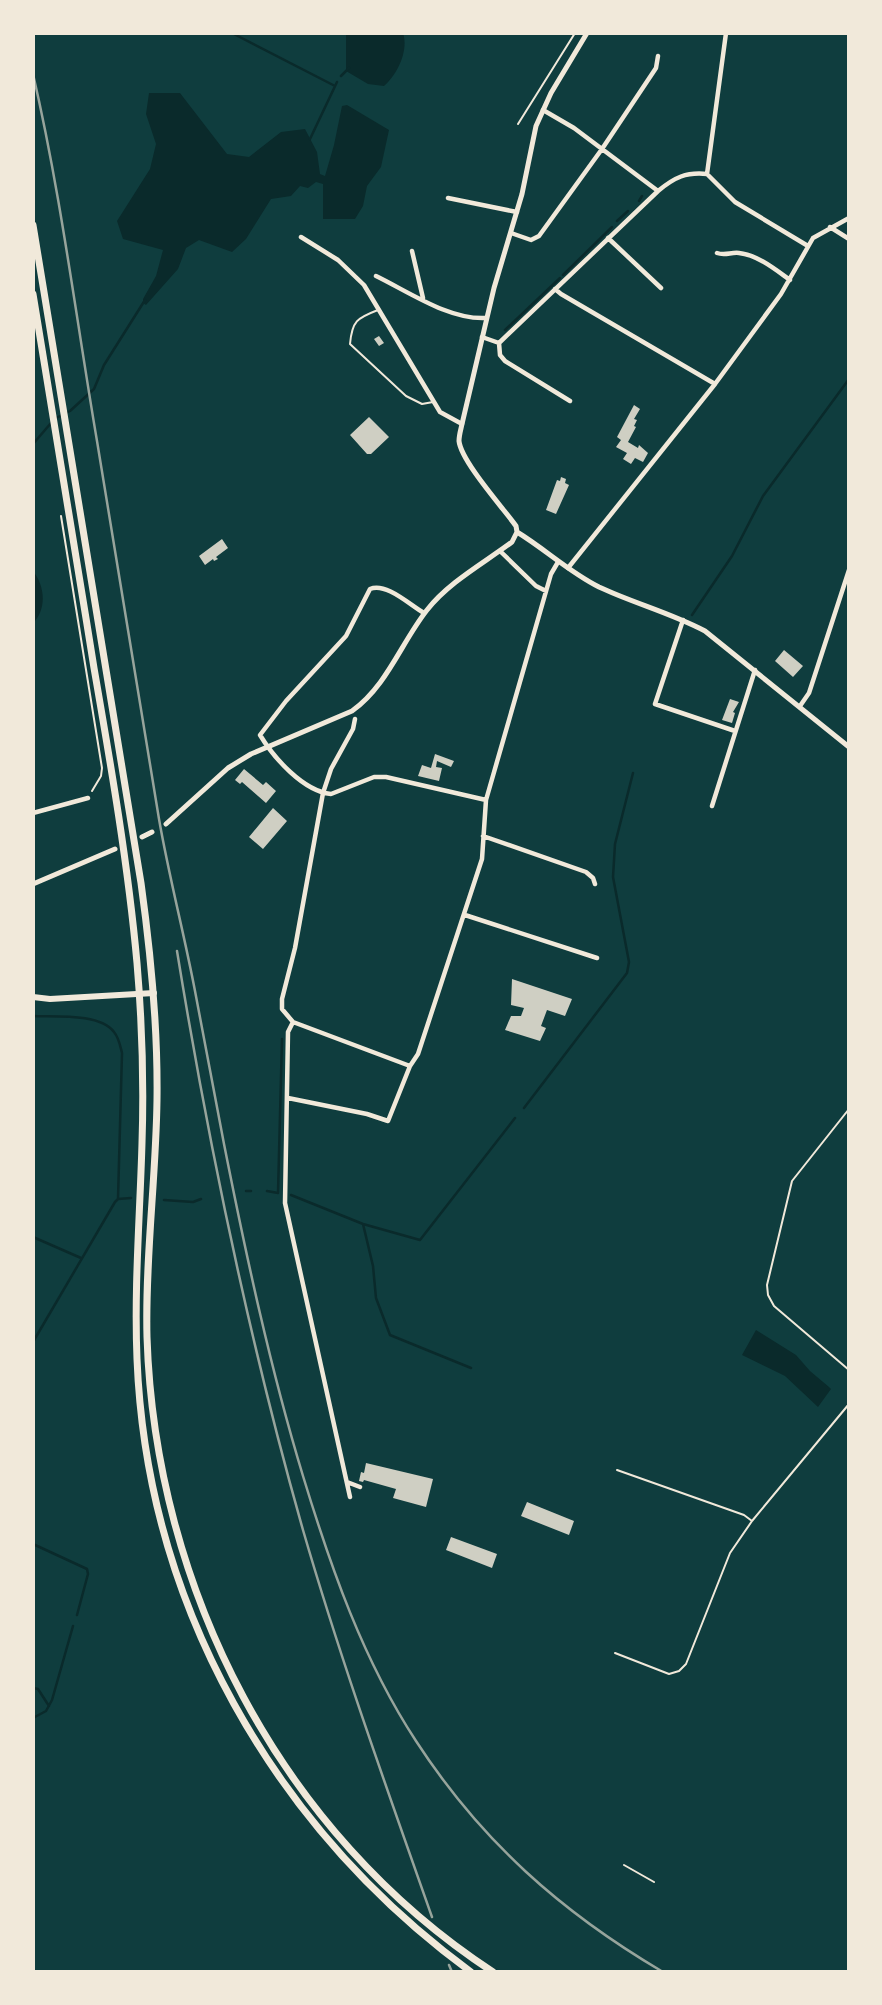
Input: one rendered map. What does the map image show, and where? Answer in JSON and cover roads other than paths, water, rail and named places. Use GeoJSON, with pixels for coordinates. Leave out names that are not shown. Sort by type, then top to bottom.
{"type":"FeatureCollection","features":[{"type":"Feature","properties":{"kind":"main road"},"geometry":{"type":"LineString","coordinates":[[33,225],[136,852],[154,993],[157,1111],[147,1333],[154,1424],[172,1518],[193,1587],[219,1650],[263,1732],[287,1770],[344,1842],[407,1905],[492,1972]]}},
{"type":"Feature","properties":{"kind":"main road"},"geometry":{"type":"LineString","coordinates":[[33,294],[122,839],[139,994],[143,1096],[136,1295],[138,1373],[150,1472],[167,1541],[210,1657],[260,1750],[298,1805],[334,1848],[408,1922],[471,1972]]}},
{"type":"Feature","properties":{"kind":"main road"},"geometry":{"type":"LineString","coordinates":[[33,997],[50,999],[154,993]]}},
{"type":"Feature","properties":{"kind":"street"},"geometry":{"type":"LineString","coordinates":[[166,824],[228,768],[267,746],[352,711],[368,698],[436,599],[512,542],[517,532],[516,526],[488,492],[461,449],[459,440],[486,318],[518,212],[536,126],[542,110],[587,33]]}},
{"type":"Feature","properties":{"kind":"street"},"geometry":{"type":"LineString","coordinates":[[707,174],[726,33]]}},
{"type":"Feature","properties":{"kind":"street"},"geometry":{"type":"LineString","coordinates":[[511,233],[531,240],[539,236],[656,68],[658,56]]}},
{"type":"Feature","properties":{"kind":"street"},"geometry":{"type":"LineString","coordinates":[[542,110],[574,128],[658,191]]}},
{"type":"Feature","properties":{"kind":"street"},"geometry":{"type":"LineString","coordinates":[[499,343],[673,178],[690,173],[707,174],[734,202],[808,246]]}},
{"type":"Feature","properties":{"kind":"street"},"geometry":{"type":"LineString","coordinates":[[448,198],[518,212]]}},
{"type":"Feature","properties":{"kind":"street"},"geometry":{"type":"LineString","coordinates":[[568,568],[715,384],[790,280],[808,246],[819,233],[849,218]]}},
{"type":"Feature","properties":{"kind":"street"},"geometry":{"type":"LineString","coordinates":[[830,228],[849,239]]}},
{"type":"Feature","properties":{"kind":"street"},"geometry":{"type":"LineString","coordinates":[[301,237],[338,260],[354,274],[380,310],[440,412],[462,424]]}},
{"type":"Feature","properties":{"kind":"street"},"geometry":{"type":"LineString","coordinates":[[608,238],[661,288]]}},
{"type":"Feature","properties":{"kind":"street"},"geometry":{"type":"LineString","coordinates":[[412,251],[423,299]]}},
{"type":"Feature","properties":{"kind":"street"},"geometry":{"type":"LineString","coordinates":[[717,253],[739,253],[765,263],[790,280]]}},
{"type":"Feature","properties":{"kind":"street"},"geometry":{"type":"LineString","coordinates":[[376,276],[459,316],[486,318]]}},
{"type":"Feature","properties":{"kind":"street"},"geometry":{"type":"LineString","coordinates":[[555,289],[715,384]]}},
{"type":"Feature","properties":{"kind":"street"},"geometry":{"type":"LineString","coordinates":[[482,337],[499,343]]}},
{"type":"Feature","properties":{"kind":"street"},"geometry":{"type":"LineString","coordinates":[[499,343],[500,355],[505,361],[570,401]]}},
{"type":"Feature","properties":{"kind":"street"},"geometry":{"type":"LineString","coordinates":[[517,532],[558,562],[598,586],[705,631],[849,747]]}},
{"type":"Feature","properties":{"kind":"street"},"geometry":{"type":"LineString","coordinates":[[500,551],[536,586],[546,591]]}},
{"type":"Feature","properties":{"kind":"street"},"geometry":{"type":"LineString","coordinates":[[288,1098],[367,1114],[388,1121],[410,1066],[418,1054],[465,915],[482,859],[486,800],[546,591],[553,568],[558,562]]}},
{"type":"Feature","properties":{"kind":"street"},"geometry":{"type":"LineString","coordinates":[[800,706],[809,693],[849,570]]}},
{"type":"Feature","properties":{"kind":"street"},"geometry":{"type":"LineString","coordinates":[[424,613],[385,589],[377,586],[370,589],[346,636],[286,701],[260,735],[280,763],[312,788],[323,793],[331,794],[374,777],[386,777],[486,800]]}},
{"type":"Feature","properties":{"kind":"street"},"geometry":{"type":"LineString","coordinates":[[683,620],[655,704],[735,731]]}},
{"type":"Feature","properties":{"kind":"street"},"geometry":{"type":"LineString","coordinates":[[712,806],[755,670]]}},
{"type":"Feature","properties":{"kind":"street"},"geometry":{"type":"LineString","coordinates":[[355,719],[353,729],[331,769],[323,793],[282,1009],[293,1022],[410,1066]]}},
{"type":"Feature","properties":{"kind":"street"},"geometry":{"type":"LineString","coordinates":[[33,813],[88,798]]}},
{"type":"Feature","properties":{"kind":"street"},"geometry":{"type":"LineString","coordinates":[[142,837],[152,832]]}},
{"type":"Feature","properties":{"kind":"street"},"geometry":{"type":"LineString","coordinates":[[483,836],[586,872],[595,884]]}},
{"type":"Feature","properties":{"kind":"street"},"geometry":{"type":"LineString","coordinates":[[33,884],[116,849]]}},
{"type":"Feature","properties":{"kind":"street"},"geometry":{"type":"LineString","coordinates":[[465,915],[597,958]]}},
{"type":"Feature","properties":{"kind":"street"},"geometry":{"type":"LineString","coordinates":[[293,1022],[288,1032],[284,1183],[287,1223],[350,1497]]}},
{"type":"Feature","properties":{"kind":"street"},"geometry":{"type":"LineString","coordinates":[[346,1482],[360,1488]]}},
{"type":"Feature","properties":{"kind":"lane"},"geometry":{"type":"LineString","coordinates":[[380,310],[361,317],[351,327],[350,344],[406,396],[422,404],[434,402]]}},
{"type":"Feature","properties":{"kind":"lane"},"geometry":{"type":"LineString","coordinates":[[849,1110],[792,1181],[767,1290],[774,1306],[849,1370]]}},
{"type":"Feature","properties":{"kind":"lane"},"geometry":{"type":"LineString","coordinates":[[615,1653],[669,1674],[679,1671],[686,1664],[730,1553],[752,1521],[849,1404]]}},
{"type":"Feature","properties":{"kind":"lane"},"geometry":{"type":"LineString","coordinates":[[617,1470],[752,1521]]}},
{"type":"Feature","properties":{"kind":"lane"},"geometry":{"type":"LineString","coordinates":[[624,1865],[654,1882]]}},
{"type":"Feature","properties":{"kind":"water"},"geometry":{"type":"Polygon","coordinates":[[[346,33],[403,33],[401,62],[384,86],[368,84],[346,71],[346,33]]]}},
{"type":"Feature","properties":{"kind":"water"},"geometry":{"type":"Polygon","coordinates":[[[149,93],[180,93],[227,154],[249,157],[281,132],[305,129],[317,152],[320,174],[325,176],[342,106],[347,105],[389,130],[381,167],[367,186],[363,206],[355,219],[323,219],[323,184],[316,182],[308,188],[300,186],[291,196],[271,199],[246,239],[232,252],[199,240],[186,248],[178,269],[146,305],[143,299],[156,276],[163,250],[123,239],[117,221],[150,169],[156,144],[146,114],[149,93]]]}},
{"type":"Feature","properties":{"kind":"water"},"geometry":{"type":"Polygon","coordinates":[[[33,571],[40,583],[43,597],[41,611],[33,623],[33,571]]]}},
{"type":"Feature","properties":{"kind":"water"},"geometry":{"type":"Polygon","coordinates":[[[756,1330],[796,1355],[831,1389],[818,1407],[785,1376],[742,1355],[756,1330]]]}},
{"type":"Feature","properties":{"kind":"waterway"},"geometry":{"type":"LineString","coordinates":[[232,33],[335,86]]}},
{"type":"Feature","properties":{"kind":"waterway"},"geometry":{"type":"LineString","coordinates":[[341,76],[349,68]]}},
{"type":"Feature","properties":{"kind":"waterway"},"geometry":{"type":"LineString","coordinates":[[310,139],[337,82]]}},
{"type":"Feature","properties":{"kind":"waterway"},"geometry":{"type":"LineString","coordinates":[[639,201],[642,196]]}},
{"type":"Feature","properties":{"kind":"waterway"},"geometry":{"type":"LineString","coordinates":[[617,221],[628,211]]}},
{"type":"Feature","properties":{"kind":"waterway"},"geometry":{"type":"LineString","coordinates":[[563,275],[612,227]]}},
{"type":"Feature","properties":{"kind":"waterway"},"geometry":{"type":"LineString","coordinates":[[505,330],[560,278]]}},
{"type":"Feature","properties":{"kind":"waterway"},"geometry":{"type":"LineString","coordinates":[[56,418],[70,411],[94,389],[104,365],[145,300]]}},
{"type":"Feature","properties":{"kind":"waterway"},"geometry":{"type":"LineString","coordinates":[[692,615],[732,556],[763,496],[849,379]]}},
{"type":"Feature","properties":{"kind":"waterway"},"geometry":{"type":"LineString","coordinates":[[33,444],[51,423]]}},
{"type":"Feature","properties":{"kind":"waterway"},"geometry":{"type":"LineString","coordinates":[[524,1108],[627,973],[629,962],[613,877],[615,844],[633,773]]}},
{"type":"Feature","properties":{"kind":"waterway"},"geometry":{"type":"LineString","coordinates":[[33,1016],[88,1019],[107,1026],[117,1037],[122,1053],[118,1199]]}},
{"type":"Feature","properties":{"kind":"waterway"},"geometry":{"type":"LineString","coordinates":[[267,1191],[278,1193],[282,1039]]}},
{"type":"Feature","properties":{"kind":"waterway"},"geometry":{"type":"LineString","coordinates":[[291,1195],[363,1224],[420,1240],[515,1118]]}},
{"type":"Feature","properties":{"kind":"waterway"},"geometry":{"type":"LineString","coordinates":[[246,1191],[251,1191]]}},
{"type":"Feature","properties":{"kind":"waterway"},"geometry":{"type":"LineString","coordinates":[[33,1342],[115,1202],[118,1199],[131,1198]]}},
{"type":"Feature","properties":{"kind":"waterway"},"geometry":{"type":"LineString","coordinates":[[164,1200],[193,1202],[201,1199]]}},
{"type":"Feature","properties":{"kind":"waterway"},"geometry":{"type":"LineString","coordinates":[[363,1224],[373,1266],[376,1298],[390,1335],[471,1368]]}},
{"type":"Feature","properties":{"kind":"waterway"},"geometry":{"type":"LineString","coordinates":[[33,1237],[81,1258]]}},
{"type":"Feature","properties":{"kind":"waterway"},"geometry":{"type":"LineString","coordinates":[[33,1544],[87,1569],[77,1615]]}},
{"type":"Feature","properties":{"kind":"waterway"},"geometry":{"type":"LineString","coordinates":[[33,1718],[46,1711],[52,1700],[73,1626]]}},
{"type":"Feature","properties":{"kind":"waterway"},"geometry":{"type":"LineString","coordinates":[[33,1688],[38,1689],[49,1706]]}},
{"type":"Feature","properties":{"kind":"railway"},"geometry":{"type":"LineString","coordinates":[[33,74],[60,211],[163,841],[259,1311],[291,1435],[325,1545],[364,1646],[397,1710],[441,1777],[468,1811],[526,1872],[591,1925],[663,1972]]}},
{"type":"Feature","properties":{"kind":"railway"},"geometry":{"type":"LineString","coordinates":[[177,951],[232,1243],[283,1459],[333,1628],[432,1917]]}},
{"type":"Feature","properties":{"kind":"railway"},"geometry":{"type":"LineString","coordinates":[[449,1965],[452,1972]]}}]}
